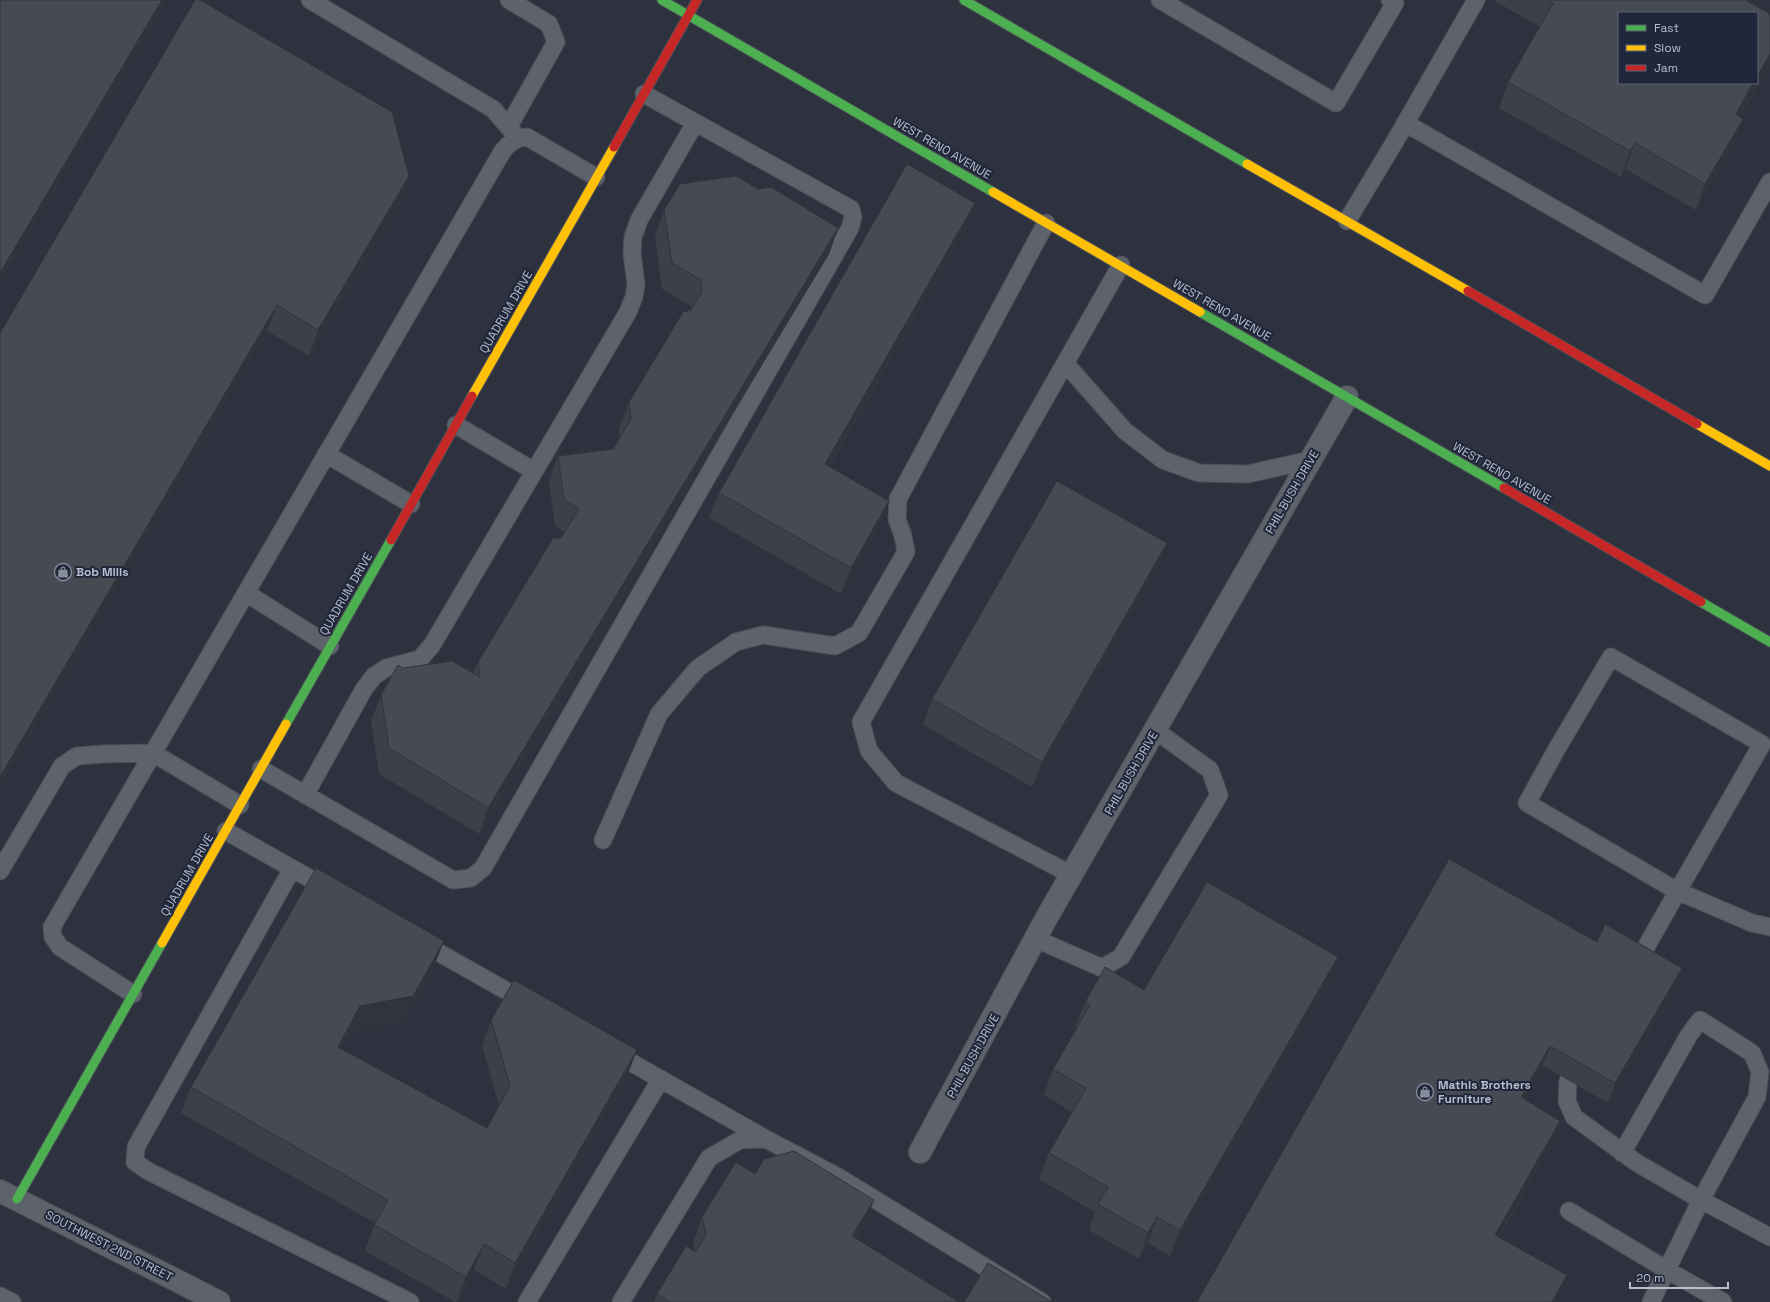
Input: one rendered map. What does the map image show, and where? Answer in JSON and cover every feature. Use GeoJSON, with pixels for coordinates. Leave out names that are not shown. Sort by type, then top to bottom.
{"type":"FeatureCollection","features":[{"type":"Feature","properties":{"kind":"main road","name":"WEST RENO AVENUE"},"geometry":{"type":"LineString","coordinates":[[662,0],[1770,642]]}},
{"type":"Feature","properties":{"kind":"main road","name":"QUADRUM DRIVE"},"geometry":{"type":"LineString","coordinates":[[8,1195],[133,994],[697,0]]}},
{"type":"Feature","properties":{"kind":"main road"},"geometry":{"type":"LineString","coordinates":[[964,0],[1770,466]]}},
{"type":"Feature","properties":{"kind":"street","name":"PHIL BUSH DRIVE"},"geometry":{"type":"LineString","coordinates":[[920,1152],[1072,875],[1347,397]]}},
{"type":"Feature","properties":{"kind":"street","name":"SOUTHWEST 2ND STREET"},"geometry":{"type":"LineString","coordinates":[[8,1195],[219,1302]]}},
{"type":"Feature","properties":{"kind":"lane"},"geometry":{"type":"LineString","coordinates":[[310,0],[493,109],[513,132],[596,177]]}},
{"type":"Feature","properties":{"kind":"lane"},"geometry":{"type":"LineString","coordinates":[[133,994],[60,947],[53,937],[52,927],[502,152],[509,144],[513,132],[556,42],[549,24],[509,0]]}},
{"type":"Feature","properties":{"kind":"lane"},"geometry":{"type":"LineString","coordinates":[[1160,0],[1336,103],[1395,2],[1390,0]]}},
{"type":"Feature","properties":{"kind":"lane"},"geometry":{"type":"LineString","coordinates":[[1347,221],[1476,0]]}},
{"type":"Feature","properties":{"kind":"lane"},"geometry":{"type":"LineString","coordinates":[[261,769],[452,880],[471,878],[483,868],[846,235],[853,217],[851,209],[644,94]]}},
{"type":"Feature","properties":{"kind":"lane"},"geometry":{"type":"LineString","coordinates":[[305,795],[364,689],[374,676],[386,668],[420,658],[432,645],[628,312],[634,297],[636,285],[632,253],[632,237],[638,220],[695,123]]}},
{"type":"Feature","properties":{"kind":"lane"},"geometry":{"type":"LineString","coordinates":[[1405,123],[1705,295],[1770,182]]}},
{"type":"Feature","properties":{"kind":"lane"},"geometry":{"type":"LineString","coordinates":[[603,840],[659,714],[698,668],[736,642],[763,635],[834,646],[859,633],[906,552],[904,536],[897,519],[898,499],[1046,223]]}},
{"type":"Feature","properties":{"kind":"lane"},"geometry":{"type":"LineString","coordinates":[[1072,875],[896,783],[869,751],[861,722],[1121,265]]}},
{"type":"Feature","properties":{"kind":"lane"},"geometry":{"type":"LineString","coordinates":[[1065,363],[1124,431],[1163,460],[1199,473],[1248,474],[1310,460]]}},
{"type":"Feature","properties":{"kind":"lane"},"geometry":{"type":"LineString","coordinates":[[456,425],[534,471]]}},
{"type":"Feature","properties":{"kind":"lane"},"geometry":{"type":"LineString","coordinates":[[326,454],[411,504]]}},
{"type":"Feature","properties":{"kind":"lane"},"geometry":{"type":"LineString","coordinates":[[246,593],[330,646]]}},
{"type":"Feature","properties":{"kind":"lane"},"geometry":{"type":"LineString","coordinates":[[1636,965],[1677,891],[1693,867],[1762,744],[1611,657],[1527,803],[1677,891],[1752,923],[1770,927]]}},
{"type":"Feature","properties":{"kind":"lane"},"geometry":{"type":"LineString","coordinates":[[1036,939],[1102,968],[1121,957],[1219,795],[1210,770],[1155,730]]}},
{"type":"Feature","properties":{"kind":"lane"},"geometry":{"type":"LineString","coordinates":[[0,871],[62,766],[77,756],[153,753],[240,805]]}},
{"type":"Feature","properties":{"kind":"lane"},"geometry":{"type":"LineString","coordinates":[[226,831],[346,900]]}},
{"type":"Feature","properties":{"kind":"lane"},"geometry":{"type":"LineString","coordinates":[[292,869],[136,1147],[135,1162],[148,1171],[410,1302]]}},
{"type":"Feature","properties":{"kind":"lane"},"geometry":{"type":"LineString","coordinates":[[408,935],[545,1013]]}},
{"type":"Feature","properties":{"kind":"lane"},"geometry":{"type":"LineString","coordinates":[[1622,1153],[1689,1035],[1700,1020],[1752,1053],[1760,1072],[1757,1097],[1701,1200],[1651,1302]]}},
{"type":"Feature","properties":{"kind":"lane"},"geometry":{"type":"LineString","coordinates":[[599,1044],[766,1139],[840,1178],[1042,1302]]}},
{"type":"Feature","properties":{"kind":"lane"},"geometry":{"type":"LineString","coordinates":[[527,1302],[661,1079]]}},
{"type":"Feature","properties":{"kind":"lane"},"geometry":{"type":"LineString","coordinates":[[1568,1081],[1567,1101],[1574,1117],[1637,1163],[1770,1238]]}},
{"type":"Feature","properties":{"kind":"lane"},"geometry":{"type":"LineString","coordinates":[[621,1302],[709,1158],[740,1140],[766,1139]]}},
{"type":"Feature","properties":{"kind":"lane"},"geometry":{"type":"LineString","coordinates":[[1569,1211],[1723,1302]]}},
{"type":"Feature","properties":{"kind":"lane"},"geometry":{"type":"LineString","coordinates":[[0,1296],[12,1302]]}},
{"type":"Feature","properties":{"kind":"building"},"geometry":{"type":"Polygon","coordinates":[[[0,0],[162,0],[0,273],[0,0]]]}},
{"type":"Feature","properties":{"kind":"building","name":"Bob Mills"},"geometry":{"type":"Polygon","coordinates":[[[195,0],[200,0],[392,112],[409,176],[318,330],[277,305],[0,777],[0,333],[195,0]]]}},
{"type":"Feature","properties":{"kind":"building"},"geometry":{"type":"Polygon","coordinates":[[[1548,0],[1746,0],[1770,14],[1770,54],[1758,75],[1758,12],[1618,12],[1618,84],[1752,84],[1736,114],[1743,119],[1705,184],[1635,143],[1630,151],[1508,82],[1553,3],[1548,0]]]}},
{"type":"Feature","properties":{"kind":"building"},"geometry":{"type":"Polygon","coordinates":[[[907,164],[975,203],[825,464],[889,501],[851,568],[719,493],[907,164]]]}},
{"type":"Feature","properties":{"kind":"building"},"geometry":{"type":"Polygon","coordinates":[[[736,176],[758,189],[771,187],[838,228],[488,808],[389,748],[381,695],[398,665],[403,668],[452,661],[480,677],[478,662],[553,538],[561,538],[579,509],[564,500],[558,456],[613,449],[631,419],[629,402],[683,312],[691,310],[702,292],[701,280],[672,263],[664,210],[680,184],[736,176]]]}},
{"type":"Feature","properties":{"kind":"building"},"geometry":{"type":"Polygon","coordinates":[[[1057,481],[1167,543],[1042,762],[932,699],[1057,481]]]}},
{"type":"Feature","properties":{"kind":"building","name":"Mathis Brothers Furniture"},"geometry":{"type":"Polygon","coordinates":[[[1449,859],[1597,942],[1605,924],[1682,968],[1615,1083],[1550,1046],[1521,1097],[1560,1121],[1495,1235],[1567,1275],[1552,1302],[1197,1302],[1449,859]]]}},
{"type":"Feature","properties":{"kind":"building"},"geometry":{"type":"Polygon","coordinates":[[[316,868],[444,941],[413,996],[360,1006],[338,1047],[487,1128],[510,1086],[491,1020],[514,980],[637,1050],[515,1263],[484,1244],[466,1277],[374,1225],[388,1200],[191,1087],[316,868]]]}},
{"type":"Feature","properties":{"kind":"building"},"geometry":{"type":"Polygon","coordinates":[[[1207,882],[1338,957],[1180,1230],[1157,1217],[1148,1233],[1098,1204],[1108,1187],[1049,1153],[1086,1088],[1053,1069],[1090,1005],[1085,1002],[1105,967],[1144,990],[1207,882]]]}},
{"type":"Feature","properties":{"kind":"building"},"geometry":{"type":"Polygon","coordinates":[[[794,1151],[874,1200],[852,1236],[959,1302],[670,1302],[657,1294],[686,1246],[696,1252],[706,1235],[702,1217],[736,1162],[755,1174],[764,1159],[794,1151]]]}},
{"type":"Feature","properties":{"kind":"building"},"geometry":{"type":"Polygon","coordinates":[[[988,1263],[1052,1302],[964,1302],[988,1263]]]}},
{"type":"Feature","properties":{"kind":"traffic: fast"},"geometry":{"type":"LineString","coordinates":[[662,0],[993,192]]}},
{"type":"Feature","properties":{"kind":"traffic: fast"},"geometry":{"type":"LineString","coordinates":[[964,0],[1247,164]]}},
{"type":"Feature","properties":{"kind":"traffic: fast"},"geometry":{"type":"LineString","coordinates":[[1200,312],[1504,488]]}},
{"type":"Feature","properties":{"kind":"traffic: fast"},"geometry":{"type":"LineString","coordinates":[[286,724],[391,540]]}},
{"type":"Feature","properties":{"kind":"traffic: fast"},"geometry":{"type":"LineString","coordinates":[[1701,602],[1770,642]]}},
{"type":"Feature","properties":{"kind":"traffic: fast"},"geometry":{"type":"LineString","coordinates":[[17,1199],[162,943]]}},
{"type":"Feature","properties":{"kind":"traffic: slow"},"geometry":{"type":"LineString","coordinates":[[472,396],[614,147]]}},
{"type":"Feature","properties":{"kind":"traffic: slow"},"geometry":{"type":"LineString","coordinates":[[1247,164],[1468,291]]}},
{"type":"Feature","properties":{"kind":"traffic: slow"},"geometry":{"type":"LineString","coordinates":[[993,192],[1200,312]]}},
{"type":"Feature","properties":{"kind":"traffic: slow"},"geometry":{"type":"LineString","coordinates":[[1697,424],[1770,466]]}},
{"type":"Feature","properties":{"kind":"traffic: slow"},"geometry":{"type":"LineString","coordinates":[[162,943],[286,724]]}},
{"type":"Feature","properties":{"kind":"traffic: jam"},"geometry":{"type":"LineString","coordinates":[[614,147],[697,0]]}},
{"type":"Feature","properties":{"kind":"traffic: jam"},"geometry":{"type":"LineString","coordinates":[[1468,291],[1697,424]]}},
{"type":"Feature","properties":{"kind":"traffic: jam"},"geometry":{"type":"LineString","coordinates":[[391,540],[472,396]]}},
{"type":"Feature","properties":{"kind":"traffic: jam"},"geometry":{"type":"LineString","coordinates":[[1504,488],[1701,602]]}},
{"type":"Feature","properties":{"kind":"place","name":"Bob Mills"},"geometry":{"type":"Point","coordinates":[63,572]}},
{"type":"Feature","properties":{"kind":"place","name":"Mathis Brothers Furniture"},"geometry":{"type":"Point","coordinates":[1425,1092]}}]}
